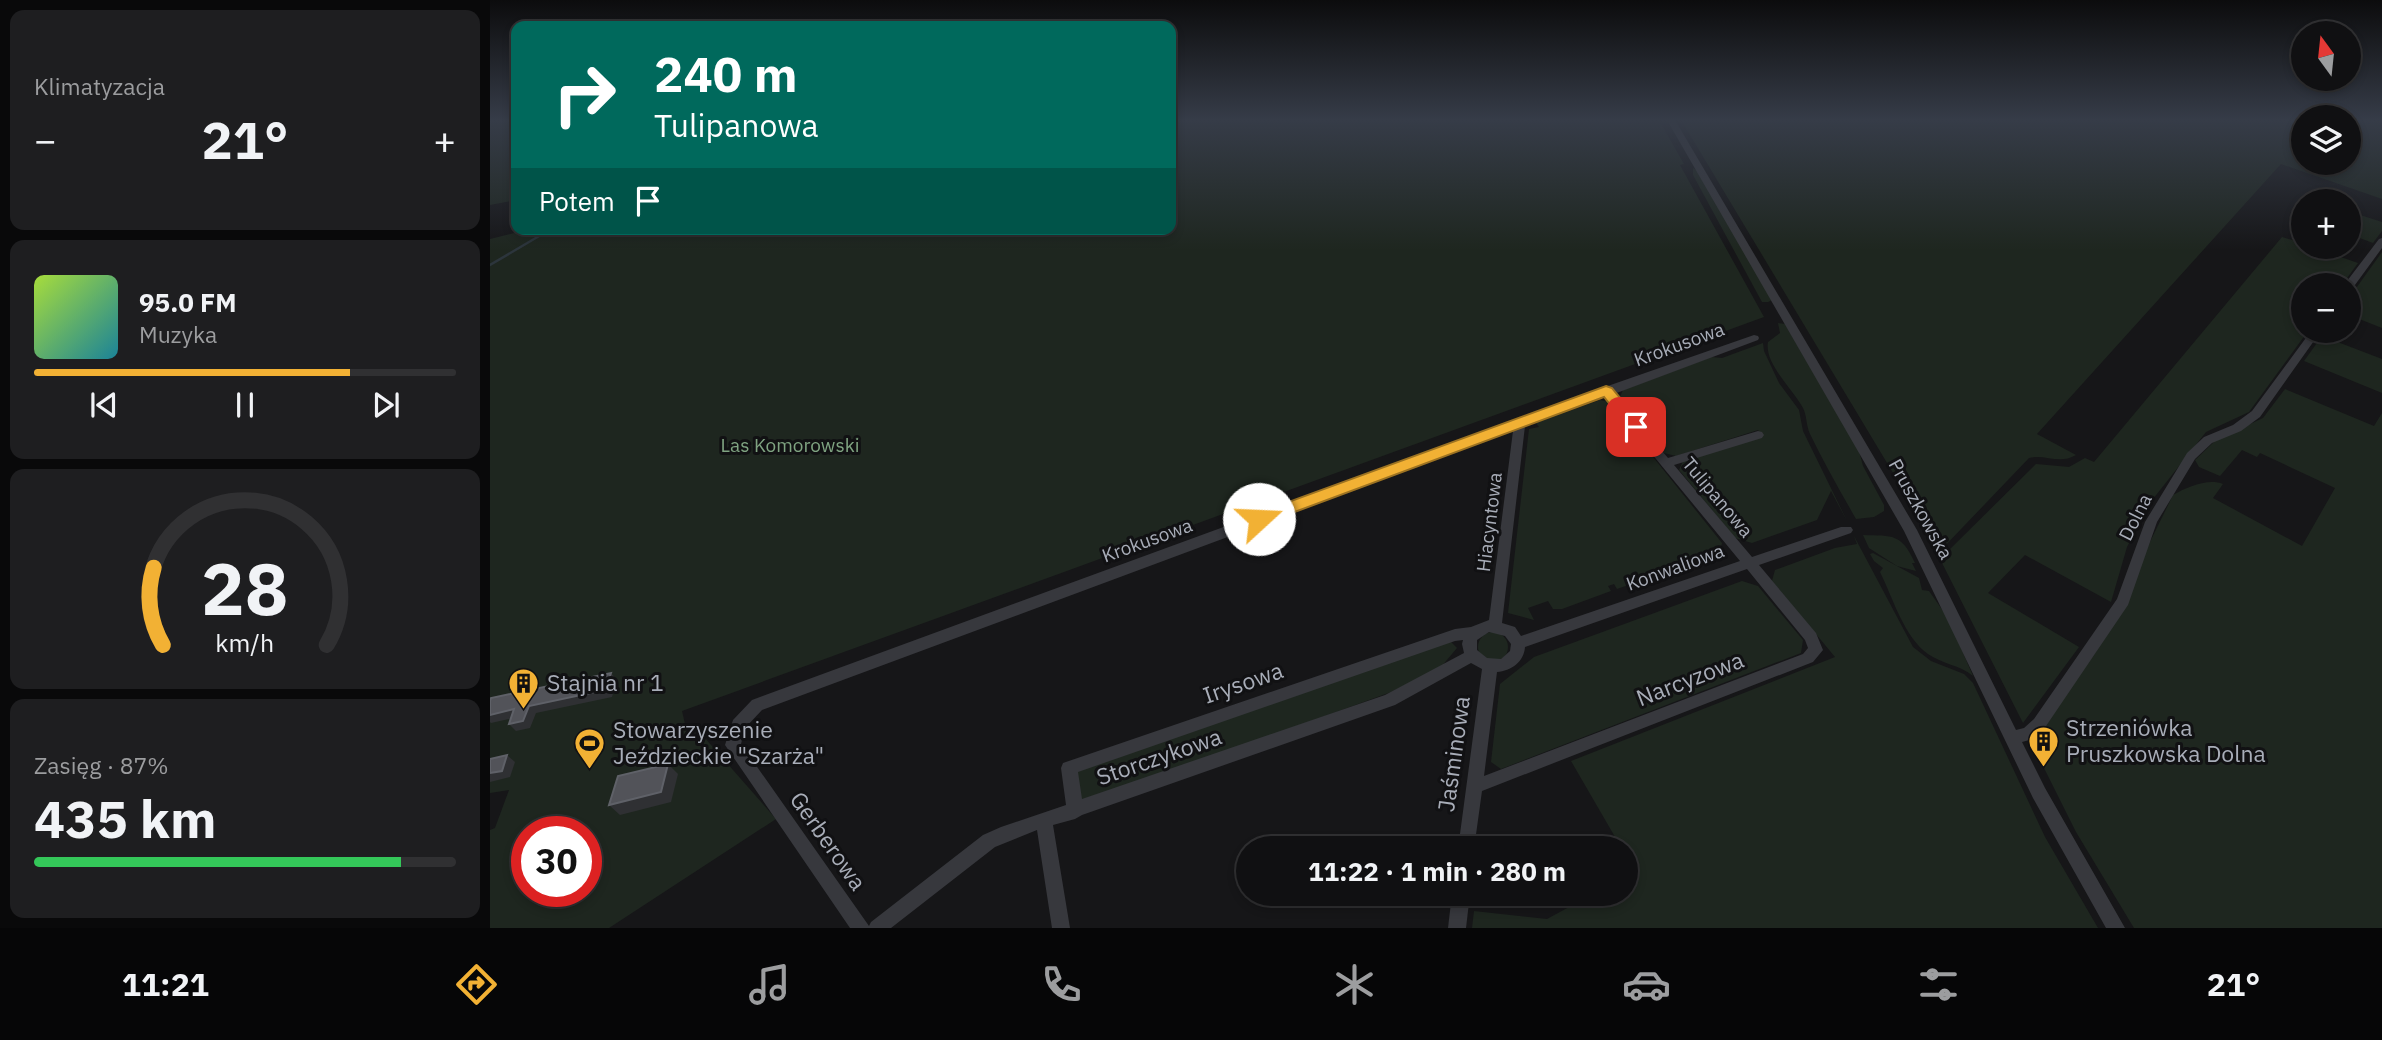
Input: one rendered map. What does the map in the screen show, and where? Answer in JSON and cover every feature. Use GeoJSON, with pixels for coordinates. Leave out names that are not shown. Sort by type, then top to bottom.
{"type":"FeatureCollection","features":[{"type":"Feature","properties":{"kind":"street","name":"Pruszkowska"},"geometry":{"type":"LineString","coordinates":[[1696,163],[1910,530],[2068,848],[2116,928]]}},
{"type":"Feature","properties":{"kind":"street"},"geometry":{"type":"LineString","coordinates":[[2358,273],[2382,241]]}},
{"type":"Feature","properties":{"kind":"street","name":"Krokusowa"},"geometry":{"type":"LineString","coordinates":[[733,746],[738,725],[764,702],[1754,338]]}},
{"type":"Feature","properties":{"kind":"street","name":"Dolna"},"geometry":{"type":"LineString","coordinates":[[2012,738],[2028,734],[2039,724],[2092,650],[2123,601],[2151,522],[2191,456],[2208,440],[2237,428],[2256,414],[2307,343]]}},
{"type":"Feature","properties":{"kind":"street","name":"Tulipanowa"},"geometry":{"type":"LineString","coordinates":[[1606,391],[1748,561]]}},
{"type":"Feature","properties":{"kind":"street","name":"Hiacyntowa"},"geometry":{"type":"LineString","coordinates":[[1495,626],[1520,423]]}},
{"type":"Feature","properties":{"kind":"street"},"geometry":{"type":"LineString","coordinates":[[1665,463],[1758,435]]}},
{"type":"Feature","properties":{"kind":"street","name":"Konwaliowa"},"geometry":{"type":"LineString","coordinates":[[1518,643],[1748,561],[1846,530]]}},
{"type":"Feature","properties":{"kind":"street","name":"Narcyzowa"},"geometry":{"type":"LineString","coordinates":[[1473,787],[1811,656],[1816,650],[1813,640],[1748,561]]}},
{"type":"Feature","properties":{"kind":"street"},"geometry":{"type":"LineString","coordinates":[[1495,626],[1510,631],[1518,643],[1518,651],[1512,661],[1500,666],[1490,666],[1480,663],[1472,656],[1469,644],[1474,633],[1483,627],[1495,626]]}},
{"type":"Feature","properties":{"kind":"street","name":"Irysowa"},"geometry":{"type":"LineString","coordinates":[[1075,811],[1069,768],[1455,635],[1474,633]]}},
{"type":"Feature","properties":{"kind":"street","name":"Storczykowa"},"geometry":{"type":"LineString","coordinates":[[877,928],[989,841],[1390,700],[1472,656]]}},
{"type":"Feature","properties":{"kind":"street","name":"Jaśminowa"},"geometry":{"type":"LineString","coordinates":[[1467,836],[1490,666]]}},
{"type":"Feature","properties":{"kind":"street","name":"Gerberowa"},"geometry":{"type":"LineString","coordinates":[[733,746],[861,928]]}},
{"type":"Feature","properties":{"kind":"street"},"geometry":{"type":"LineString","coordinates":[[1044,821],[1061,928]]}},
{"type":"Feature","properties":{"kind":"street"},"geometry":{"type":"LineString","coordinates":[[1457,928],[1460,906]]}},
{"type":"Feature","properties":{"kind":"green space"},"geometry":{"type":"Polygon","coordinates":[[[490,163],[511,163],[511,201],[490,205],[490,163]]]}},
{"type":"Feature","properties":{"kind":"green space","name":"Las Komorowski"},"geometry":{"type":"Polygon","coordinates":[[[1176,163],[1684,163],[1680,165],[1764,317],[682,711],[685,724],[697,729],[776,819],[609,928],[490,928],[490,830],[495,828],[509,790],[490,793],[490,239],[511,234],[1176,235],[1176,163]]]}},
{"type":"Feature","properties":{"kind":"green space"},"geometry":{"type":"Polygon","coordinates":[[[1707,163],[2291,163],[2291,167],[2281,164],[2037,434],[2076,455],[2064,459],[2029,458],[1940,551],[1707,163]]]}},
{"type":"Feature","properties":{"kind":"green space"},"geometry":{"type":"Polygon","coordinates":[[[2361,163],[2382,163],[2382,199],[2361,192],[2361,189],[2353,189],[2313,175],[2361,175],[2361,163]]]}},
{"type":"Feature","properties":{"kind":"green space"},"geometry":{"type":"Polygon","coordinates":[[[1693,168],[1701,173],[1772,300],[1762,302],[1693,175],[1693,168]]]}},
{"type":"Feature","properties":{"kind":"green space"},"geometry":{"type":"Polygon","coordinates":[[[2361,215],[2382,222],[2382,231],[2373,243],[2361,238],[2361,215]]]}},
{"type":"Feature","properties":{"kind":"green space"},"geometry":{"type":"Polygon","coordinates":[[[2282,237],[2291,240],[2291,259],[2346,259],[2358,263],[2351,273],[2291,273],[2291,343],[2299,343],[2249,412],[2206,432],[2149,504],[2127,547],[2111,602],[2025,555],[1988,593],[2079,647],[2023,723],[1940,559],[2036,464],[2069,467],[2085,458],[2094,462],[2282,237]]]}},
{"type":"Feature","properties":{"kind":"green space"},"geometry":{"type":"Polygon","coordinates":[[[2382,252],[2382,328],[2361,320],[2361,281],[2382,252]]]}},
{"type":"Feature","properties":{"kind":"green space"},"geometry":{"type":"Polygon","coordinates":[[[1778,323],[1785,324],[1859,451],[1863,466],[1884,505],[1884,511],[1874,517],[1856,519],[1810,434],[1803,408],[1775,368],[1768,342],[1780,333],[1778,323]]]}},
{"type":"Feature","properties":{"kind":"green space"},"geometry":{"type":"Polygon","coordinates":[[[1763,343],[1779,383],[1799,410],[1803,431],[1847,521],[1831,491],[1817,520],[1752,543],[1735,538],[1679,470],[1683,461],[1763,437],[1758,430],[1676,456],[1664,453],[1642,426],[1648,424],[1644,419],[1637,421],[1619,399],[1623,390],[1711,357],[1722,358],[1763,343]]]}},
{"type":"Feature","properties":{"kind":"green space"},"geometry":{"type":"Polygon","coordinates":[[[2317,343],[2340,343],[2382,359],[2382,393],[2304,361],[2317,343]]]}},
{"type":"Feature","properties":{"kind":"green space"},"geometry":{"type":"Polygon","coordinates":[[[2285,389],[2374,426],[2382,413],[2382,928],[2134,928],[2076,832],[2031,742],[2096,652],[2173,495],[2204,483],[2223,484],[2213,498],[2302,546],[2335,488],[2260,453],[2257,457],[2242,450],[2220,476],[2199,467],[2195,460],[2216,440],[2263,418],[2285,389]]]}},
{"type":"Feature","properties":{"kind":"green space"},"geometry":{"type":"Polygon","coordinates":[[[1600,400],[1609,402],[1722,543],[1719,554],[1678,568],[1677,565],[1617,589],[1614,584],[1608,586],[1611,591],[1562,609],[1553,609],[1548,601],[1528,608],[1534,620],[1508,613],[1529,429],[1539,427],[1536,423],[1600,400]]]}},
{"type":"Feature","properties":{"kind":"green space"},"geometry":{"type":"Polygon","coordinates":[[[1863,535],[1889,536],[1900,541],[1910,553],[1916,571],[1897,566],[1869,548],[1863,535]]]}},
{"type":"Feature","properties":{"kind":"green space"},"geometry":{"type":"Polygon","coordinates":[[[1854,536],[1913,647],[1931,661],[1964,674],[1973,683],[2045,837],[2098,928],[1472,928],[1474,911],[1547,919],[1571,906],[1638,906],[1638,836],[1614,836],[1571,761],[1835,657],[1772,581],[1775,570],[1835,548],[1857,544],[1854,536]]]}},
{"type":"Feature","properties":{"kind":"green space"},"geometry":{"type":"Polygon","coordinates":[[[1873,553],[1919,578],[1922,590],[1929,591],[1948,618],[1973,676],[1928,654],[1912,638],[1880,572],[1883,568],[1870,554],[1873,553]]]}},
{"type":"Feature","properties":{"kind":"green space"},"geometry":{"type":"Polygon","coordinates":[[[1742,581],[1758,586],[1803,640],[1801,653],[1501,769],[1491,762],[1500,684],[1534,657],[1742,581]]]}},
{"type":"Feature","properties":{"kind":"green space"},"geometry":{"type":"Polygon","coordinates":[[[1493,632],[1504,636],[1508,647],[1504,658],[1493,662],[1482,658],[1478,647],[1482,636],[1493,632]]]}},
{"type":"Feature","properties":{"kind":"green space"},"geometry":{"type":"Polygon","coordinates":[[[1450,641],[1457,648],[1441,667],[1391,692],[1096,799],[1081,800],[1074,772],[1450,641]]]}},
{"type":"Feature","properties":{"kind":"building"},"geometry":{"type":"Polygon","coordinates":[[[611,673],[605,690],[529,706],[523,721],[509,724],[514,709],[490,715],[491,698],[611,673]]]}},
{"type":"Feature","properties":{"kind":"building"},"geometry":{"type":"Polygon","coordinates":[[[507,755],[502,771],[490,773],[490,759],[507,755]]]}},
{"type":"Feature","properties":{"kind":"building"},"geometry":{"type":"Polygon","coordinates":[[[668,764],[661,792],[609,805],[618,776],[668,764]]]}},
{"type":"Feature","properties":{"kind":"waterway"},"geometry":{"type":"LineString","coordinates":[[490,265],[541,235]]}},
{"type":"Feature","properties":{"kind":"place","name":"Stajnia nr 1"},"geometry":{"type":"Point","coordinates":[524,710]}},
{"type":"Feature","properties":{"kind":"place","name":"Strzeniówka Pruszkowska Dolna"},"geometry":{"type":"Point","coordinates":[2043,768]}},
{"type":"Feature","properties":{"kind":"place","name":"Stowarzyszenie Jeździeckie \"Szarża\""},"geometry":{"type":"Point","coordinates":[590,770]}},
{"type":"Feature","properties":{"kind":"route"},"geometry":{"type":"LineString","coordinates":[[1259,519],[1606,391],[1636,427]]}}]}
